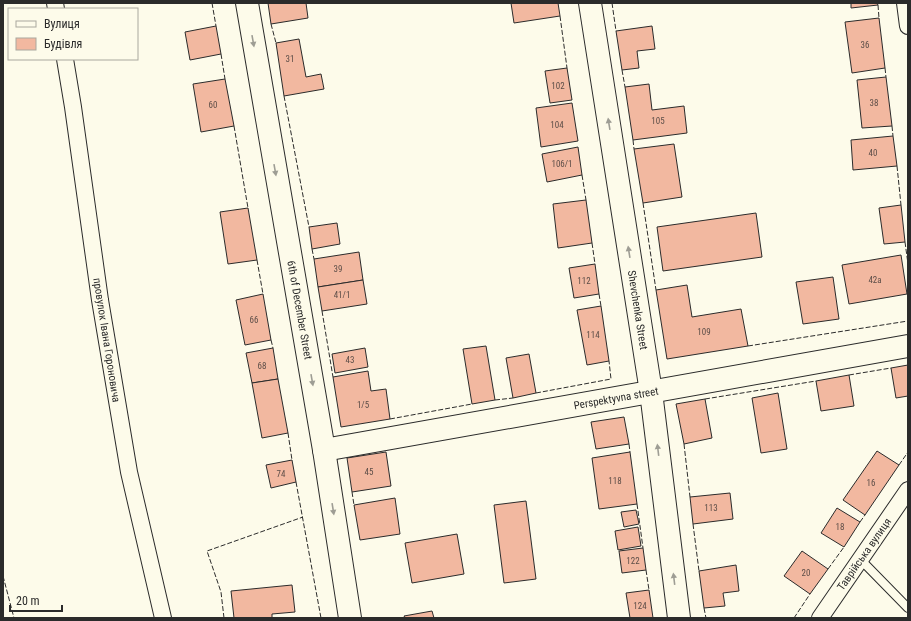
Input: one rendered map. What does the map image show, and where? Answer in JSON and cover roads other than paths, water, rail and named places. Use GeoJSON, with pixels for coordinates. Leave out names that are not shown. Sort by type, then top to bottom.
{"type":"FeatureCollection","features":[{"type":"Feature","properties":{"kind":"street","name":"6th of December Street"},"geometry":{"type":"LineString","coordinates":[[247,3],[324,450],[350,618]]}},
{"type":"Feature","properties":{"kind":"street","name":"Shevchenka Street"},"geometry":{"type":"LineString","coordinates":[[590,3],[651,392],[679,618]]}},
{"type":"Feature","properties":{"kind":"street"},"geometry":{"type":"LineString","coordinates":[[905,3],[908,26]]}},
{"type":"Feature","properties":{"kind":"street","name":"провулок Івана Гороновича"},"geometry":{"type":"LineString","coordinates":[[65,60],[100,300],[129,472],[163,618]]}},
{"type":"Feature","properties":{"kind":"street","name":"Perspektyvna street"},"geometry":{"type":"LineString","coordinates":[[324,450],[908,346]]}},
{"type":"Feature","properties":{"kind":"street","name":"Таврійська вулиця"},"geometry":{"type":"LineString","coordinates":[[820,618],[908,490]]}},
{"type":"Feature","properties":{"kind":"lane"},"geometry":{"type":"LineString","coordinates":[[860,559],[908,608]]}}]}
